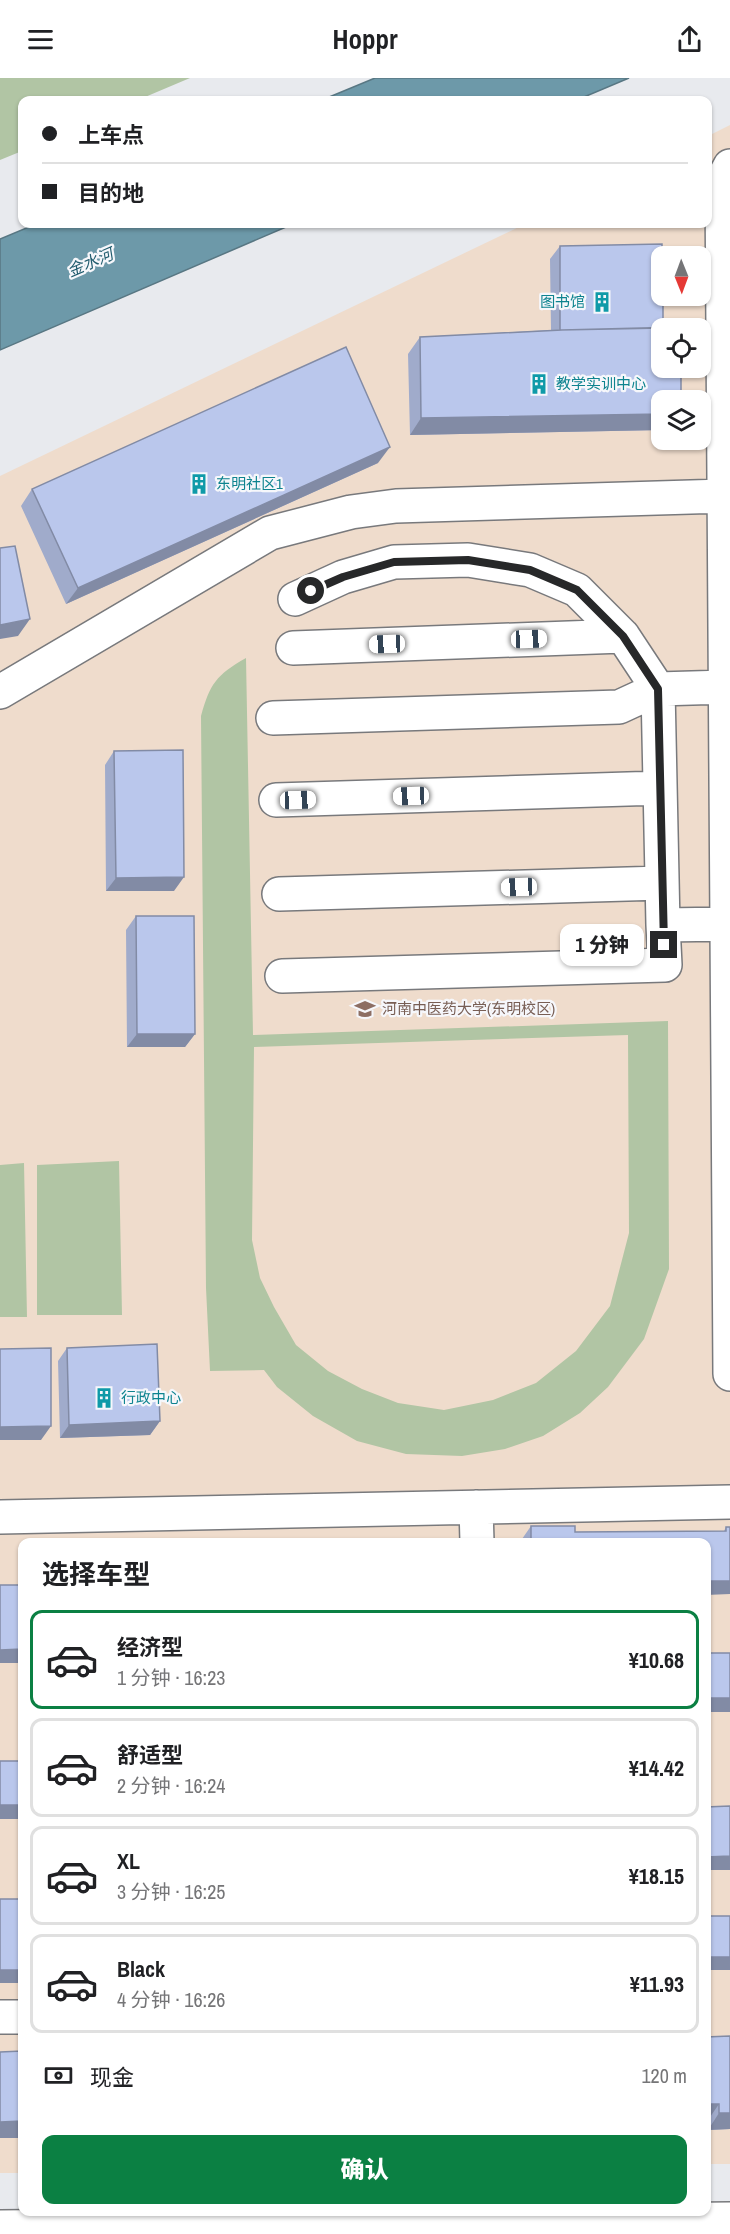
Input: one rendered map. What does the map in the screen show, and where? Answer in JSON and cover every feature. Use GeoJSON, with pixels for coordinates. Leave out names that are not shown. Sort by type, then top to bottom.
{"type":"FeatureCollection","features":[{"type":"Feature","properties":{"kind":"street"},"geometry":{"type":"LineString","coordinates":[[730,166],[722,181],[729,924],[730,1374]]}},
{"type":"Feature","properties":{"kind":"street"},"geometry":{"type":"LineString","coordinates":[[0,692],[270,533],[351,512],[396,506],[724,496]]}},
{"type":"Feature","properties":{"kind":"street"},"geometry":{"type":"LineString","coordinates":[[282,976],[665,965],[658,689],[623,636],[577,590],[530,570],[468,560],[394,562],[343,577],[295,599]]}},
{"type":"Feature","properties":{"kind":"street"},"geometry":{"type":"LineString","coordinates":[[292,648],[623,636]]}},
{"type":"Feature","properties":{"kind":"street"},"geometry":{"type":"LineString","coordinates":[[273,718],[619,706],[658,689],[726,687]]}},
{"type":"Feature","properties":{"kind":"street"},"geometry":{"type":"LineString","coordinates":[[276,800],[660,788]]}},
{"type":"Feature","properties":{"kind":"street"},"geometry":{"type":"LineString","coordinates":[[279,894],[662,883]]}},
{"type":"Feature","properties":{"kind":"street"},"geometry":{"type":"LineString","coordinates":[[663,925],[729,924]]}},
{"type":"Feature","properties":{"kind":"street"},"geometry":{"type":"LineString","coordinates":[[0,1517],[114,1529],[476,1507],[730,1502]]}},
{"type":"Feature","properties":{"kind":"street"},"geometry":{"type":"LineString","coordinates":[[476,1507],[477,1538]]}},
{"type":"Feature","properties":{"kind":"street"},"geometry":{"type":"LineString","coordinates":[[0,2017],[18,2017]]}},
{"type":"Feature","properties":{"kind":"street"},"geometry":{"type":"LineString","coordinates":[[0,2227],[491,2216],[730,2218]]}},
{"type":"Feature","properties":{"kind":"shaded area","name":"河南中医药大学(东明校区)"},"geometry":{"type":"Polygon","coordinates":[[[730,125],[730,2164],[711,2164],[711,1538],[18,1538],[18,2173],[0,2173],[0,476],[517,228],[712,228],[712,134],[730,125]]]}},
{"type":"Feature","properties":{"kind":"green space"},"geometry":{"type":"Polygon","coordinates":[[[0,78],[190,78],[147,96],[18,96],[18,153],[0,160],[0,78]]]}},
{"type":"Feature","properties":{"kind":"green space"},"geometry":{"type":"Polygon","coordinates":[[[246,658],[253,1035],[668,1021],[669,1269],[644,1339],[608,1387],[580,1413],[543,1436],[505,1449],[462,1456],[406,1454],[357,1441],[313,1416],[277,1387],[264,1370],[210,1371],[206,1288],[201,716],[211,688],[216,681],[246,658]],[[628,1035],[254,1047],[252,1240],[260,1278],[296,1345],[328,1371],[362,1389],[398,1403],[444,1410],[493,1400],[536,1383],[576,1351],[610,1306],[629,1233],[628,1035]]]}},
{"type":"Feature","properties":{"kind":"green space"},"geometry":{"type":"Polygon","coordinates":[[[119,1161],[122,1315],[37,1315],[37,1165],[119,1161]]]}},
{"type":"Feature","properties":{"kind":"green space"},"geometry":{"type":"Polygon","coordinates":[[[24,1163],[27,1317],[0,1317],[0,1165],[24,1163]]]}},
{"type":"Feature","properties":{"kind":"water"},"geometry":{"type":"Polygon","coordinates":[[[375,78],[629,78],[586,96],[332,96],[375,78]]]}},
{"type":"Feature","properties":{"kind":"water","name":"金水河"},"geometry":{"type":"Polygon","coordinates":[[[26,228],[284,228],[0,350],[0,239],[26,228]]]}},
{"type":"Feature","properties":{"kind":"building","name":"图书馆"},"geometry":{"type":"Polygon","coordinates":[[[662,244],[662,246],[651,246],[651,306],[663,306],[663,318],[651,318],[651,328],[560,330],[560,246],[662,244]]]}},
{"type":"Feature","properties":{"kind":"building","name":"教学实训中心"},"geometry":{"type":"Polygon","coordinates":[[[651,328],[651,378],[681,378],[681,390],[651,390],[651,414],[421,418],[420,337],[651,328]]]}},
{"type":"Feature","properties":{"kind":"building","name":"东明社区1"},"geometry":{"type":"Polygon","coordinates":[[[346,347],[390,447],[78,588],[32,489],[346,347]]]}},
{"type":"Feature","properties":{"kind":"building"},"geometry":{"type":"Polygon","coordinates":[[[15,546],[30,619],[0,625],[0,548],[15,546]]]}},
{"type":"Feature","properties":{"kind":"building"},"geometry":{"type":"Polygon","coordinates":[[[183,750],[184,877],[116,878],[114,751],[183,750]]]}},
{"type":"Feature","properties":{"kind":"building"},"geometry":{"type":"Polygon","coordinates":[[[136,916],[194,916],[195,1034],[137,1034],[136,916]]]}},
{"type":"Feature","properties":{"kind":"building","name":"行政中心"},"geometry":{"type":"Polygon","coordinates":[[[157,1344],[160,1421],[69,1425],[67,1348],[157,1344]]]}},
{"type":"Feature","properties":{"kind":"building"},"geometry":{"type":"Polygon","coordinates":[[[51,1348],[51,1426],[0,1427],[0,1349],[51,1348]]]}},
{"type":"Feature","properties":{"kind":"building"},"geometry":{"type":"Polygon","coordinates":[[[531,1526],[575,1526],[575,1532],[726,1531],[726,1527],[730,1527],[730,1581],[711,1581],[711,1538],[531,1538],[531,1526]]]}},
{"type":"Feature","properties":{"kind":"building"},"geometry":{"type":"Polygon","coordinates":[[[0,1585],[18,1585],[18,1649],[0,1650],[0,1585]]]}},
{"type":"Feature","properties":{"kind":"building"},"geometry":{"type":"Polygon","coordinates":[[[711,1653],[730,1653],[730,1698],[711,1698],[711,1653]]]}},
{"type":"Feature","properties":{"kind":"building"},"geometry":{"type":"Polygon","coordinates":[[[0,1761],[18,1761],[18,1805],[0,1805],[0,1761]]]}},
{"type":"Feature","properties":{"kind":"building"},"geometry":{"type":"Polygon","coordinates":[[[730,1806],[730,1856],[711,1857],[711,1807],[730,1806]]]}},
{"type":"Feature","properties":{"kind":"building"},"geometry":{"type":"Polygon","coordinates":[[[0,1899],[18,1899],[18,1970],[0,1970],[0,1899]]]}},
{"type":"Feature","properties":{"kind":"building"},"geometry":{"type":"Polygon","coordinates":[[[711,1916],[730,1916],[730,1957],[711,1957],[711,1916]]]}},
{"type":"Feature","properties":{"kind":"building"},"geometry":{"type":"Polygon","coordinates":[[[730,2036],[730,2113],[719,2113],[719,2104],[711,2104],[711,2037],[730,2036]]]}},
{"type":"Feature","properties":{"kind":"building"},"geometry":{"type":"Polygon","coordinates":[[[18,2051],[18,2121],[0,2122],[0,2052],[18,2051]]]}},
{"type":"Feature","properties":{"kind":"place","name":"图书馆"},"geometry":{"type":"Point","coordinates":[602,302]}},
{"type":"Feature","properties":{"kind":"place","name":"教学实训中心"},"geometry":{"type":"Point","coordinates":[539,384]}},
{"type":"Feature","properties":{"kind":"place","name":"东明社区1"},"geometry":{"type":"Point","coordinates":[199,484]}},
{"type":"Feature","properties":{"kind":"place","name":"河南中医药大学(东明校区)"},"geometry":{"type":"Point","coordinates":[365,1009]}},
{"type":"Feature","properties":{"kind":"place","name":"行政中心"},"geometry":{"type":"Point","coordinates":[104,1398]}},
{"type":"Feature","properties":{"kind":"route"},"geometry":{"type":"LineString","coordinates":[[311,591],[343,577],[394,562],[468,560],[530,570],[577,590],[623,636],[658,689],[664,945]]}}]}
